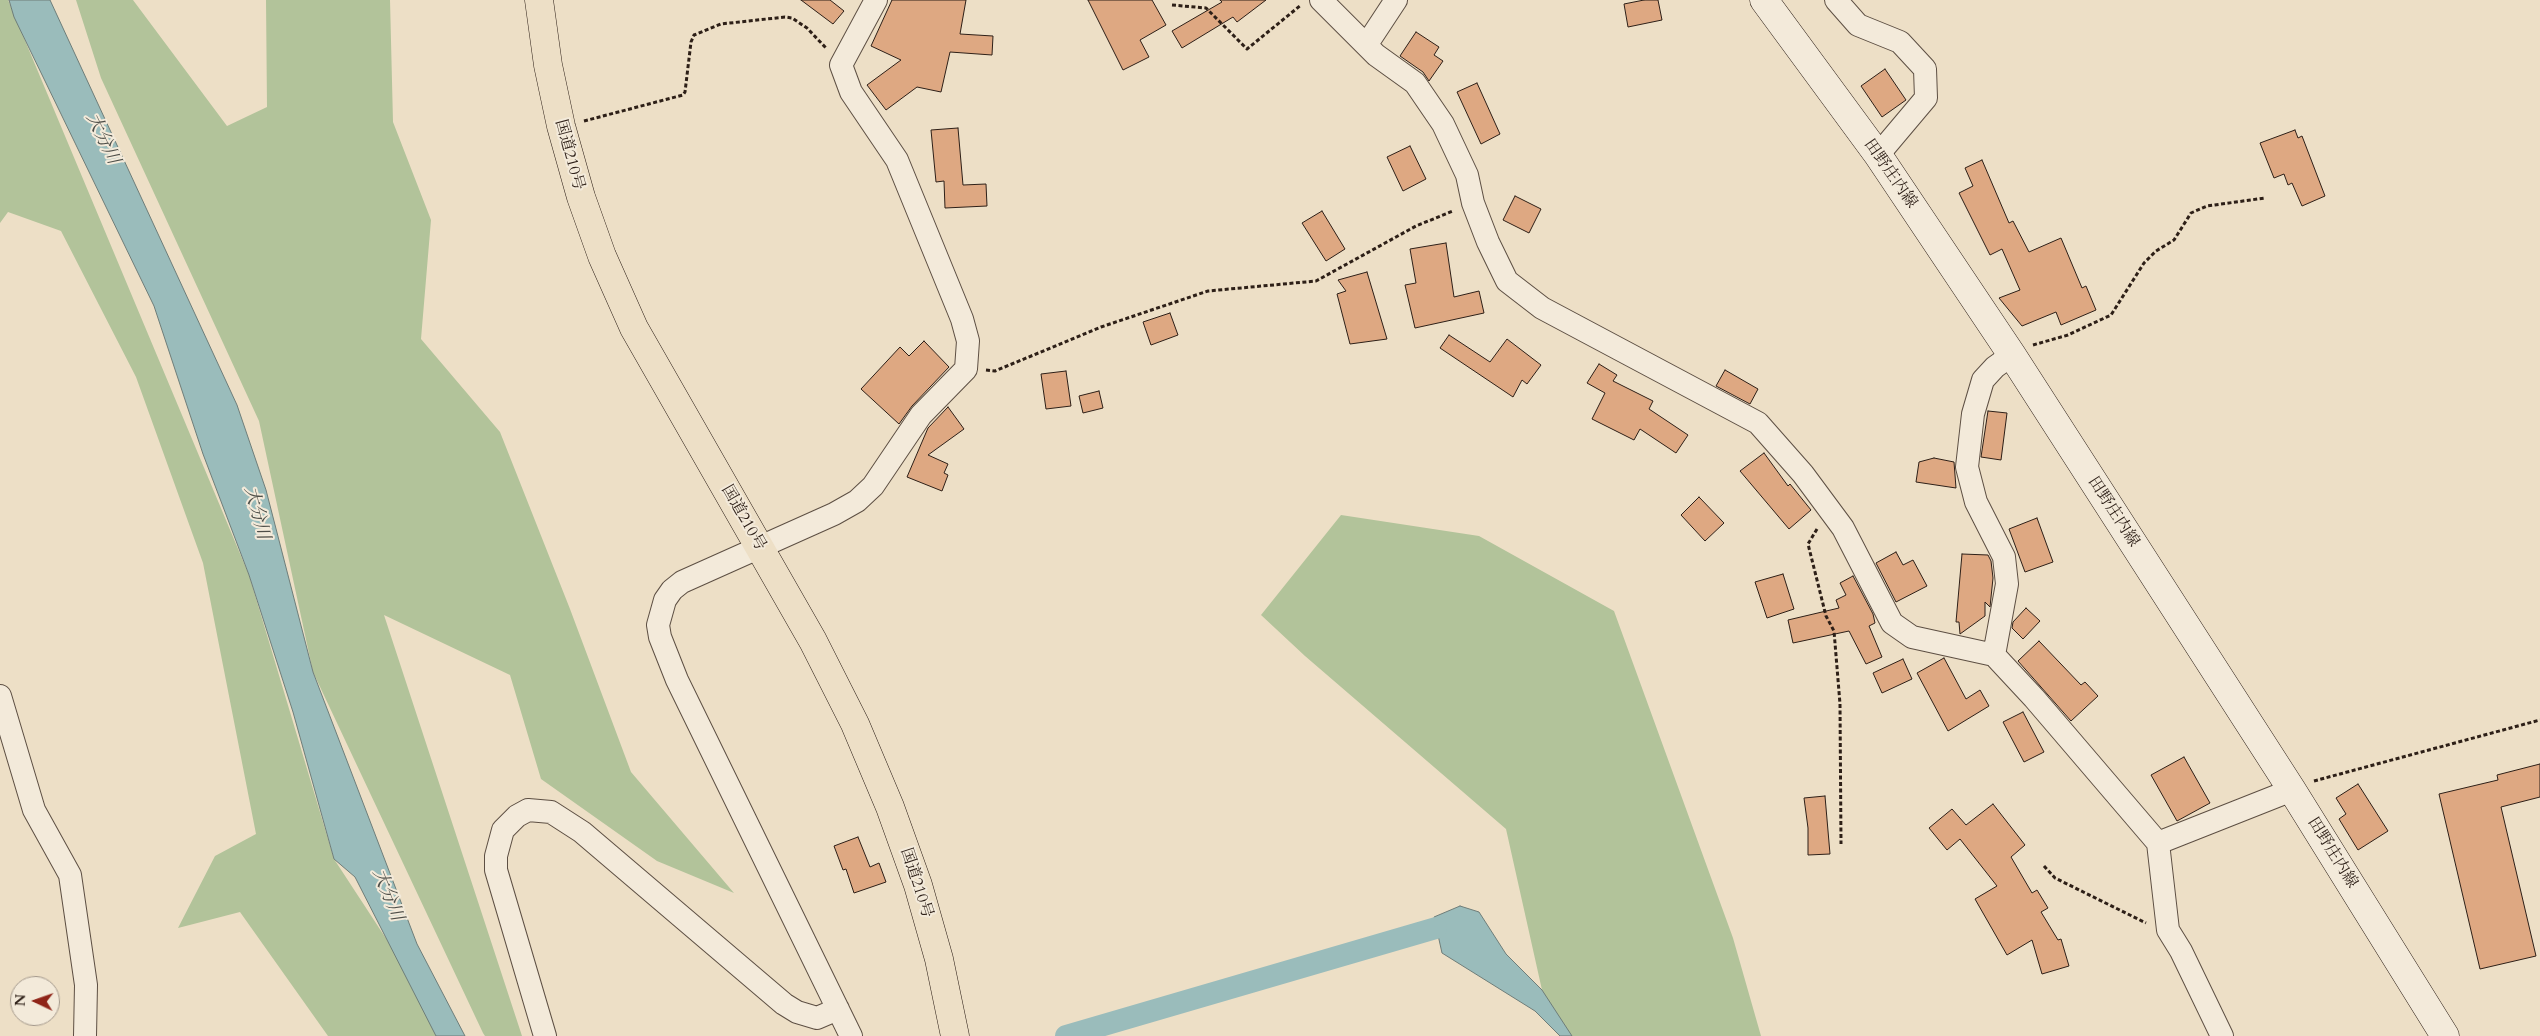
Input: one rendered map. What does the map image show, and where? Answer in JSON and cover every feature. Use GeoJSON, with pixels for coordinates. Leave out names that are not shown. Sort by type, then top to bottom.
{"type":"FeatureCollection","features":[{"type":"Feature","properties":{"kind":"highway","name":"国道210号"},"geometry":{"type":"LineString","coordinates":[[539,0],[548,65],[561,126],[581,197],[616,292],[650,357],[832,677],[876,769],[906,848],[928,921],[955,1034]]}},
{"type":"Feature","properties":{"kind":"main road","name":"田野庄内線"},"geometry":{"type":"LineString","coordinates":[[1764,0],[1878,155],[2012,355],[2292,790],[2446,1036]]}},
{"type":"Feature","properties":{"kind":"street"},"geometry":{"type":"LineString","coordinates":[[851,1036],[677,680],[660,637],[659,616],[672,590],[682,582],[834,514],[857,501],[873,486],[921,415],[966,369],[968,341],[962,319],[897,160],[850,92],[842,66],[876,0]]}},
{"type":"Feature","properties":{"kind":"street"},"geometry":{"type":"LineString","coordinates":[[1321,0],[1376,55],[1415,84],[1443,124],[1467,174],[1473,203],[1488,242],[1507,281],[1542,308],[1758,423],[1803,474],[1847,536],[1892,623],[1912,637],[1994,655],[2158,843],[2168,930],[2181,951],[2222,1036]]}},
{"type":"Feature","properties":{"kind":"street"},"geometry":{"type":"LineString","coordinates":[[1367,44],[1396,0]]}},
{"type":"Feature","properties":{"kind":"street"},"geometry":{"type":"LineString","coordinates":[[1836,0],[1858,25],[1900,42],[1925,69],[1926,98],[1878,155]]}},
{"type":"Feature","properties":{"kind":"street"},"geometry":{"type":"LineString","coordinates":[[1994,655],[2007,584],[2004,557],[1976,502],[1967,467],[1973,414],[1984,380],[1995,367],[2012,355]]}},
{"type":"Feature","properties":{"kind":"street"},"geometry":{"type":"LineString","coordinates":[[0,696],[34,810],[70,875],[86,985],[85,1036]]}},
{"type":"Feature","properties":{"kind":"street"},"geometry":{"type":"LineString","coordinates":[[2158,843],[2292,790]]}},
{"type":"Feature","properties":{"kind":"street"},"geometry":{"type":"LineString","coordinates":[[545,1036],[496,870],[496,856],[503,830],[513,820],[528,810],[551,812],[582,832],[784,1004],[796,1012],[817,1018],[838,1009]]}},
{"type":"Feature","properties":{"kind":"path"},"geometry":{"type":"LineString","coordinates":[[1172,5],[1206,8],[1247,49],[1307,0]]}},
{"type":"Feature","properties":{"kind":"path"},"geometry":{"type":"LineString","coordinates":[[561,126],[683,95],[685,92],[691,42],[694,35],[721,24],[785,17],[792,18],[807,28],[842,66]]}},
{"type":"Feature","properties":{"kind":"path"},"geometry":{"type":"LineString","coordinates":[[2012,355],[2040,342],[2068,335],[2111,315],[2144,263],[2156,251],[2174,240],[2190,213],[2208,206],[2266,198]]}},
{"type":"Feature","properties":{"kind":"path"},"geometry":{"type":"LineString","coordinates":[[966,369],[995,371],[1101,327],[1208,291],[1316,281],[1416,226],[1473,203]]}},
{"type":"Feature","properties":{"kind":"path"},"geometry":{"type":"LineString","coordinates":[[1828,509],[1808,544],[1826,616],[1834,631],[1840,704],[1842,844]]}},
{"type":"Feature","properties":{"kind":"path"},"geometry":{"type":"LineString","coordinates":[[2292,790],[2323,776],[2540,720]]}},
{"type":"Feature","properties":{"kind":"path"},"geometry":{"type":"LineString","coordinates":[[2044,866],[2055,878],[2133,918],[2168,930]]}},
{"type":"Feature","properties":{"kind":"green space"},"geometry":{"type":"Polygon","coordinates":[[[0,0],[8,0],[249,575],[334,859],[387,940],[440,1036],[328,1036],[240,912],[178,928],[215,856],[256,834],[203,563],[136,377],[61,231],[8,212],[0,223],[0,0]]]}},
{"type":"Feature","properties":{"kind":"green space"},"geometry":{"type":"Polygon","coordinates":[[[76,0],[133,0],[227,126],[267,107],[266,0],[390,0],[393,122],[431,220],[421,339],[500,432],[570,609],[631,772],[734,893],[657,861],[541,779],[510,675],[384,615],[522,1036],[485,1036],[483,1033],[313,672],[259,421],[101,78],[76,0]]]}},
{"type":"Feature","properties":{"kind":"green space"},"geometry":{"type":"Polygon","coordinates":[[[1341,515],[1479,536],[1614,611],[1733,938],[1761,1036],[1562,1036],[1542,990],[1506,829],[1305,656],[1261,615],[1341,515]]]}},
{"type":"Feature","properties":{"kind":"water","name":"大分川"},"geometry":{"type":"Polygon","coordinates":[[[9,0],[50,0],[237,405],[266,490],[313,672],[417,944],[465,1036],[436,1036],[355,877],[334,859],[293,712],[249,575],[203,454],[154,306],[14,17],[9,0]]]}},
{"type":"Feature","properties":{"kind":"water"},"geometry":{"type":"Polygon","coordinates":[[[1460,906],[1479,912],[1506,954],[1542,990],[1572,1036],[1560,1036],[1535,1011],[1442,953],[1434,917],[1460,906]]]}},
{"type":"Feature","properties":{"kind":"building"},"geometry":{"type":"Polygon","coordinates":[[[801,0],[830,0],[844,11],[833,24],[801,0]]]}},
{"type":"Feature","properties":{"kind":"building"},"geometry":{"type":"Polygon","coordinates":[[[892,0],[966,0],[960,34],[993,36],[992,55],[950,52],[941,92],[917,87],[886,110],[867,85],[901,60],[871,46],[892,0]]]}},
{"type":"Feature","properties":{"kind":"building"},"geometry":{"type":"Polygon","coordinates":[[[1088,0],[1152,0],[1166,25],[1140,40],[1149,57],[1123,70],[1088,0]]]}},
{"type":"Feature","properties":{"kind":"building"},"geometry":{"type":"Polygon","coordinates":[[[1220,0],[1266,0],[1237,22],[1233,17],[1182,48],[1172,31],[1222,2],[1220,0]]]}},
{"type":"Feature","properties":{"kind":"building"},"geometry":{"type":"Polygon","coordinates":[[[1644,0],[1658,0],[1662,20],[1628,27],[1624,4],[1644,0]]]}},
{"type":"Feature","properties":{"kind":"building"},"geometry":{"type":"Polygon","coordinates":[[[1416,32],[1439,47],[1434,55],[1443,61],[1429,81],[1423,72],[1400,56],[1416,32]]]}},
{"type":"Feature","properties":{"kind":"building"},"geometry":{"type":"Polygon","coordinates":[[[1885,69],[1906,100],[1882,117],[1861,86],[1885,69]]]}},
{"type":"Feature","properties":{"kind":"building"},"geometry":{"type":"Polygon","coordinates":[[[1477,83],[1500,134],[1481,144],[1457,92],[1477,83]]]}},
{"type":"Feature","properties":{"kind":"building"},"geometry":{"type":"Polygon","coordinates":[[[958,128],[963,185],[986,184],[987,206],[945,208],[944,181],[936,182],[931,130],[958,128]]]}},
{"type":"Feature","properties":{"kind":"building"},"geometry":{"type":"Polygon","coordinates":[[[2295,130],[2298,138],[2302,136],[2325,196],[2302,206],[2292,183],[2288,185],[2284,174],[2274,178],[2260,143],[2295,130]]]}},
{"type":"Feature","properties":{"kind":"building"},"geometry":{"type":"Polygon","coordinates":[[[1410,146],[1426,179],[1403,191],[1387,157],[1410,146]]]}},
{"type":"Feature","properties":{"kind":"building"},"geometry":{"type":"Polygon","coordinates":[[[1982,160],[2009,223],[2013,221],[2029,252],[2061,238],[2082,288],[2086,286],[2096,310],[2061,325],[2056,312],[2022,326],[1999,298],[2020,290],[2002,249],[1990,255],[1959,193],[1973,186],[1965,168],[1982,160]]]}},
{"type":"Feature","properties":{"kind":"building"},"geometry":{"type":"Polygon","coordinates":[[[1515,196],[1541,209],[1529,233],[1503,220],[1515,196]]]}},
{"type":"Feature","properties":{"kind":"building"},"geometry":{"type":"Polygon","coordinates":[[[1322,211],[1345,249],[1326,261],[1302,223],[1322,211]]]}},
{"type":"Feature","properties":{"kind":"building"},"geometry":{"type":"Polygon","coordinates":[[[1446,243],[1454,297],[1479,291],[1484,313],[1415,328],[1405,285],[1416,283],[1410,249],[1446,243]]]}},
{"type":"Feature","properties":{"kind":"building"},"geometry":{"type":"Polygon","coordinates":[[[1367,272],[1387,339],[1350,344],[1337,294],[1346,291],[1338,280],[1367,272]]]}},
{"type":"Feature","properties":{"kind":"building"},"geometry":{"type":"Polygon","coordinates":[[[1170,313],[1178,335],[1151,345],[1143,322],[1170,313]]]}},
{"type":"Feature","properties":{"kind":"building"},"geometry":{"type":"Polygon","coordinates":[[[1449,335],[1490,362],[1507,339],[1541,365],[1527,384],[1522,380],[1513,397],[1440,348],[1449,335]]]}},
{"type":"Feature","properties":{"kind":"building"},"geometry":{"type":"Polygon","coordinates":[[[924,341],[949,367],[912,406],[899,424],[861,389],[900,347],[909,356],[924,341]]]}},
{"type":"Feature","properties":{"kind":"building"},"geometry":{"type":"Polygon","coordinates":[[[1599,364],[1617,375],[1613,381],[1653,401],[1649,409],[1688,435],[1676,453],[1640,429],[1634,440],[1592,419],[1605,393],[1587,383],[1599,364]]]}},
{"type":"Feature","properties":{"kind":"building"},"geometry":{"type":"Polygon","coordinates":[[[1725,370],[1758,389],[1750,404],[1716,386],[1725,370]]]}},
{"type":"Feature","properties":{"kind":"building"},"geometry":{"type":"Polygon","coordinates":[[[1066,371],[1071,406],[1046,409],[1041,374],[1066,371]]]}},
{"type":"Feature","properties":{"kind":"building"},"geometry":{"type":"Polygon","coordinates":[[[1099,391],[1103,408],[1083,413],[1079,396],[1099,391]]]}},
{"type":"Feature","properties":{"kind":"building"},"geometry":{"type":"Polygon","coordinates":[[[948,407],[964,429],[928,455],[948,464],[944,473],[948,475],[942,491],[907,477],[928,428],[948,407]]]}},
{"type":"Feature","properties":{"kind":"building"},"geometry":{"type":"Polygon","coordinates":[[[1988,411],[2007,413],[2001,460],[1981,457],[1988,411]]]}},
{"type":"Feature","properties":{"kind":"building"},"geometry":{"type":"Polygon","coordinates":[[[1764,453],[1788,486],[1790,484],[1811,510],[1789,529],[1740,471],[1764,453]]]}},
{"type":"Feature","properties":{"kind":"building"},"geometry":{"type":"Polygon","coordinates":[[[1934,458],[1954,462],[1956,488],[1916,482],[1919,462],[1934,458]]]}},
{"type":"Feature","properties":{"kind":"building"},"geometry":{"type":"Polygon","coordinates":[[[1699,497],[1724,523],[1705,541],[1681,515],[1699,497]]]}},
{"type":"Feature","properties":{"kind":"building"},"geometry":{"type":"Polygon","coordinates":[[[2037,518],[2053,562],[2025,572],[2009,529],[2037,518]]]}},
{"type":"Feature","properties":{"kind":"building"},"geometry":{"type":"Polygon","coordinates":[[[1896,552],[1903,565],[1913,560],[1927,586],[1896,602],[1876,563],[1896,552]]]}},
{"type":"Feature","properties":{"kind":"building"},"geometry":{"type":"Polygon","coordinates":[[[1962,554],[1988,555],[1991,561],[1993,578],[1990,607],[1985,602],[1985,616],[1960,634],[1959,622],[1956,622],[1962,554]]]}},
{"type":"Feature","properties":{"kind":"building"},"geometry":{"type":"Polygon","coordinates":[[[1783,574],[1794,609],[1767,618],[1755,582],[1783,574]]]}},
{"type":"Feature","properties":{"kind":"building"},"geometry":{"type":"Polygon","coordinates":[[[1853,576],[1873,614],[1875,623],[1869,626],[1882,657],[1866,664],[1849,631],[1793,643],[1788,620],[1839,608],[1836,600],[1846,595],[1840,583],[1853,576]]]}},
{"type":"Feature","properties":{"kind":"building"},"geometry":{"type":"Polygon","coordinates":[[[2026,608],[2040,621],[2023,639],[2012,628],[2013,622],[2026,608]]]}},
{"type":"Feature","properties":{"kind":"building"},"geometry":{"type":"Polygon","coordinates":[[[2039,641],[2081,685],[2085,682],[2098,696],[2071,721],[2018,661],[2039,641]]]}},
{"type":"Feature","properties":{"kind":"building"},"geometry":{"type":"Polygon","coordinates":[[[1944,658],[1966,699],[1980,690],[1989,706],[1948,731],[1917,673],[1944,658]]]}},
{"type":"Feature","properties":{"kind":"building"},"geometry":{"type":"Polygon","coordinates":[[[1903,659],[1912,679],[1882,693],[1873,673],[1903,659]]]}},
{"type":"Feature","properties":{"kind":"building"},"geometry":{"type":"Polygon","coordinates":[[[2023,712],[2044,752],[2024,762],[2003,722],[2023,712]]]}},
{"type":"Feature","properties":{"kind":"building"},"geometry":{"type":"Polygon","coordinates":[[[2184,757],[2210,803],[2177,821],[2151,775],[2184,757]]]}},
{"type":"Feature","properties":{"kind":"building"},"geometry":{"type":"Polygon","coordinates":[[[2540,764],[2540,797],[2501,807],[2536,956],[2480,969],[2439,794],[2498,780],[2497,775],[2540,764]]]}},
{"type":"Feature","properties":{"kind":"building"},"geometry":{"type":"Polygon","coordinates":[[[2358,784],[2388,831],[2358,850],[2339,819],[2346,814],[2336,798],[2358,784]]]}},
{"type":"Feature","properties":{"kind":"building"},"geometry":{"type":"Polygon","coordinates":[[[1825,796],[1830,854],[1808,855],[1808,828],[1804,798],[1825,796]]]}},
{"type":"Feature","properties":{"kind":"building"},"geometry":{"type":"Polygon","coordinates":[[[1993,804],[2025,845],[2011,857],[2032,893],[2037,890],[2048,908],[2041,912],[2058,940],[2061,939],[2069,966],[2042,974],[2032,940],[2007,955],[1975,899],[1997,886],[1960,839],[1947,850],[1929,828],[1952,809],[1966,825],[1993,804]]]}},
{"type":"Feature","properties":{"kind":"building"},"geometry":{"type":"Polygon","coordinates":[[[858,837],[870,867],[879,863],[886,882],[854,893],[846,869],[843,870],[834,846],[858,837]]]}},
{"type":"Feature","properties":{"kind":"waterway"},"geometry":{"type":"LineString","coordinates":[[1066,1036],[1436,928]]}}]}
